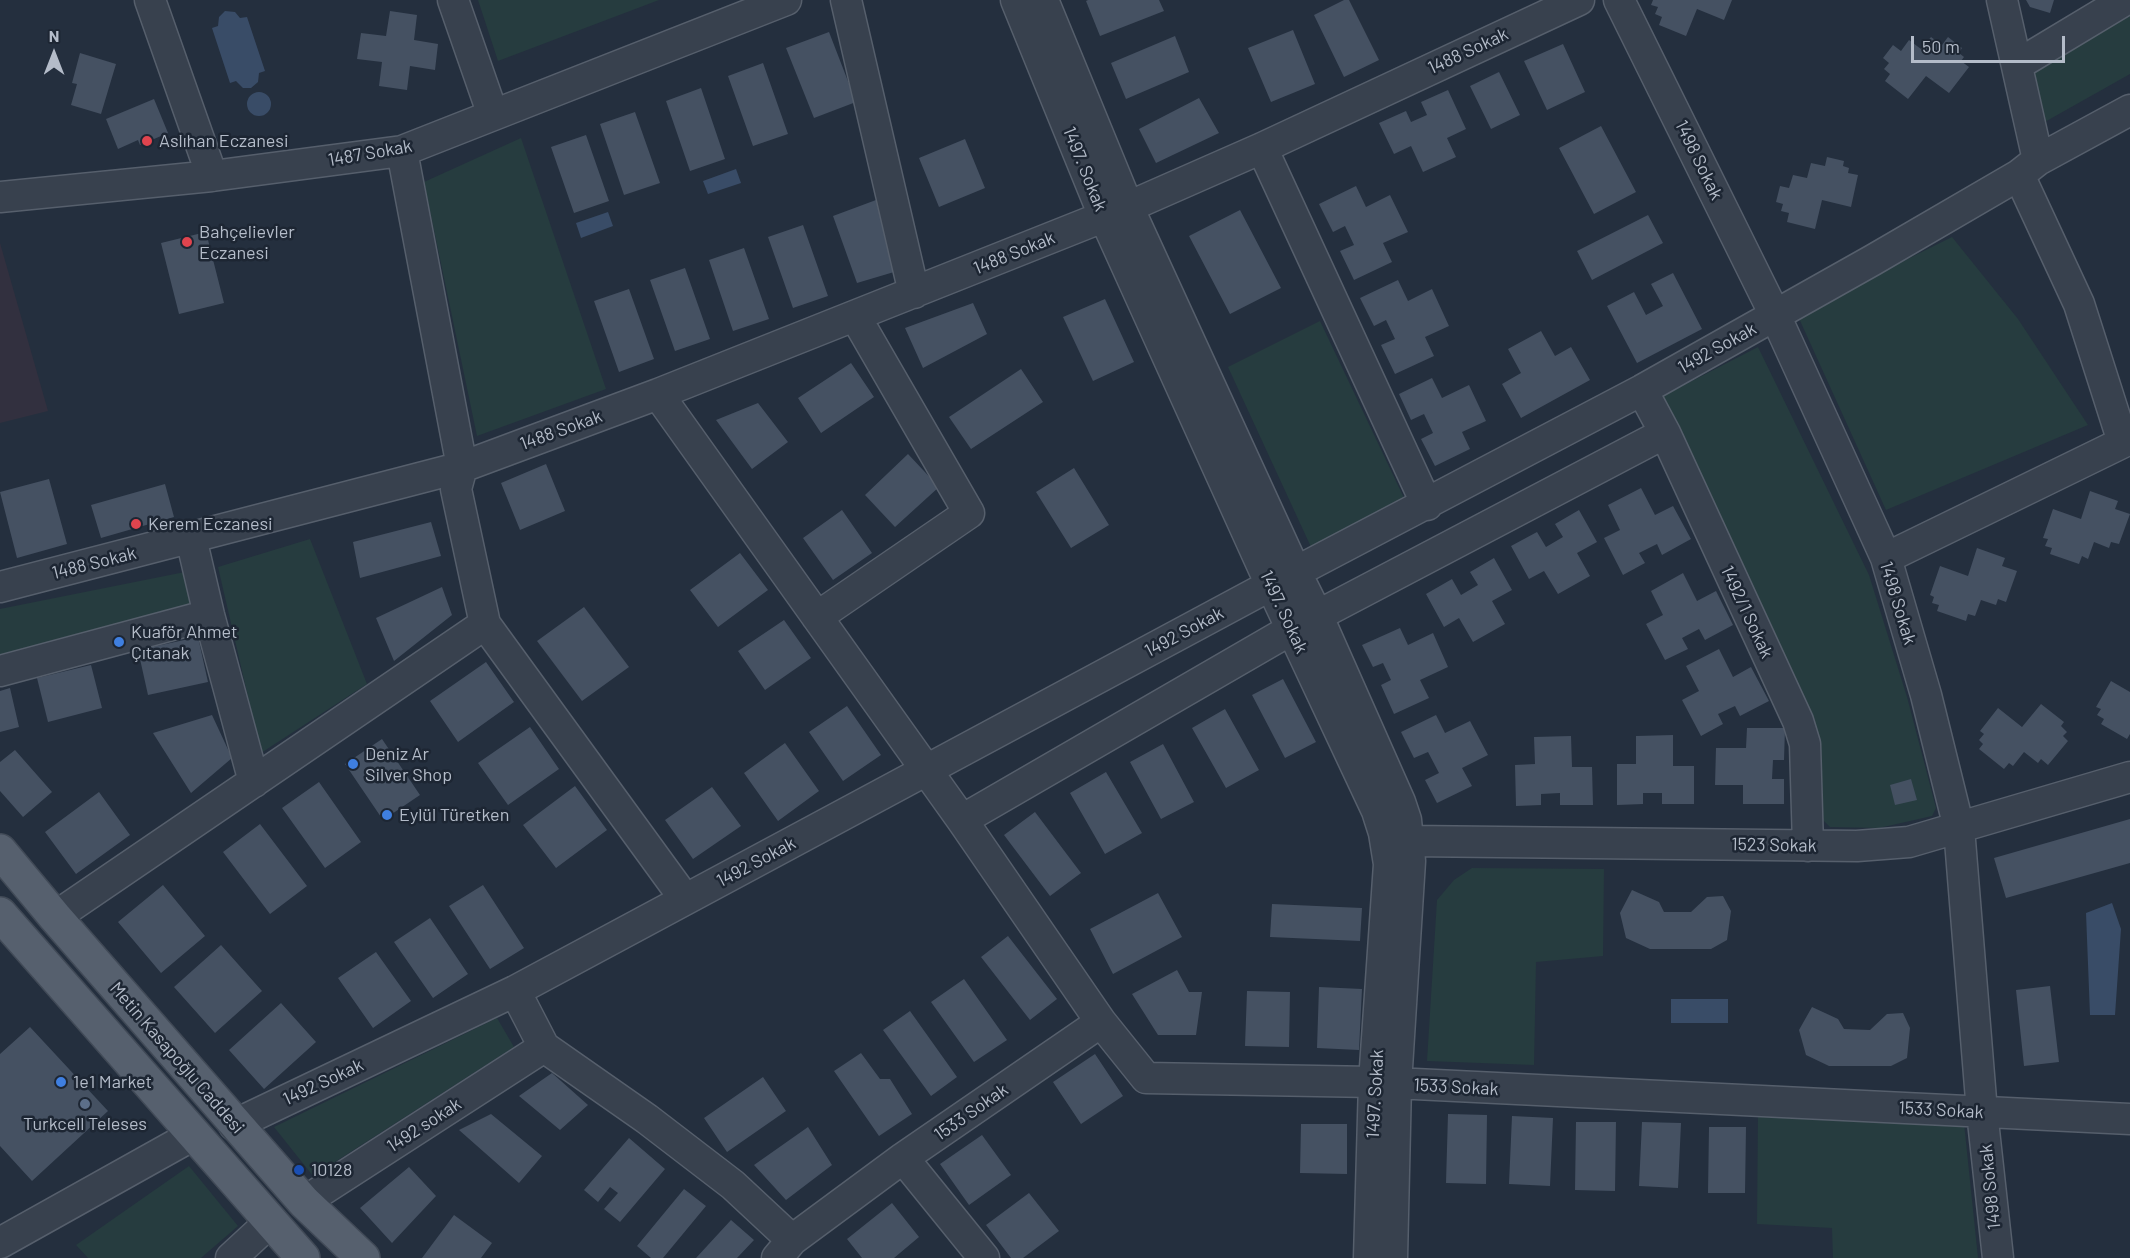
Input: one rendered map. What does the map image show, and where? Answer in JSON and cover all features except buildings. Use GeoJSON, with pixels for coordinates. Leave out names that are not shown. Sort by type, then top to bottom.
{"type":"FeatureCollection","features":[{"type":"Feature","properties":{"kind":"main road","name":"Metin Kasapoğlu Caddesi"},"geometry":{"type":"LineString","coordinates":[[0,851],[303,1203],[363,1258]]}},
{"type":"Feature","properties":{"kind":"main road","name":"Metin Kasapoğlu Caddesi"},"geometry":{"type":"LineString","coordinates":[[0,914],[303,1258]]}},
{"type":"Feature","properties":{"kind":"street"},"geometry":{"type":"LineString","coordinates":[[150,0],[212,176]]}},
{"type":"Feature","properties":{"kind":"street"},"geometry":{"type":"LineString","coordinates":[[453,0],[493,115]]}},
{"type":"Feature","properties":{"kind":"street","name":"1487 Sokak"},"geometry":{"type":"LineString","coordinates":[[0,197],[212,176],[402,151],[786,0]]}},
{"type":"Feature","properties":{"kind":"street"},"geometry":{"type":"LineString","coordinates":[[846,0],[914,293]]}},
{"type":"Feature","properties":{"kind":"street","name":"1497. Sokak"},"geometry":{"type":"LineString","coordinates":[[1016,0],[1116,212],[1283,579],[1400,802],[1407,820],[1410,842],[1408,903],[1385,1083],[1369,1258]]}},
{"type":"Feature","properties":{"kind":"street","name":"1497. Sokak"},"geometry":{"type":"LineString","coordinates":[[1043,0],[1116,212]]}},
{"type":"Feature","properties":{"kind":"street","name":"1488 Sokak"},"geometry":{"type":"LineString","coordinates":[[0,587],[462,467],[658,394],[1116,212],[1262,148],[1579,0]]}},
{"type":"Feature","properties":{"kind":"street","name":"1498 Sokak"},"geometry":{"type":"LineString","coordinates":[[1619,0],[1775,315],[1886,558],[1926,695],[1959,828],[1982,1112],[1998,1258]]}},
{"type":"Feature","properties":{"kind":"street"},"geometry":{"type":"LineString","coordinates":[[1886,558],[2126,440],[2029,167],[2017,64],[2002,0]]}},
{"type":"Feature","properties":{"kind":"street"},"geometry":{"type":"LineString","coordinates":[[2017,64],[2124,0]]}},
{"type":"Feature","properties":{"kind":"street","name":"1492 Sokak"},"geometry":{"type":"LineString","coordinates":[[234,1125],[515,991],[1283,579],[1642,390],[2130,110]]}},
{"type":"Feature","properties":{"kind":"street"},"geometry":{"type":"LineString","coordinates":[[1262,148],[1427,505]]}},
{"type":"Feature","properties":{"kind":"street"},"geometry":{"type":"LineString","coordinates":[[402,151],[462,467],[456,489],[485,624],[685,899]]}},
{"type":"Feature","properties":{"kind":"street"},"geometry":{"type":"LineString","coordinates":[[817,617],[969,513],[855,316]]}},
{"type":"Feature","properties":{"kind":"street","name":"1492/1 Sokak"},"geometry":{"type":"LineString","coordinates":[[1642,390],[1665,434],[1798,721],[1805,744],[1808,846]]}},
{"type":"Feature","properties":{"kind":"street"},"geometry":{"type":"LineString","coordinates":[[658,394],[962,819],[1101,1022]]}},
{"type":"Feature","properties":{"kind":"street"},"geometry":{"type":"LineString","coordinates":[[962,819],[1305,623],[1665,434]]}},
{"type":"Feature","properties":{"kind":"street"},"geometry":{"type":"LineString","coordinates":[[191,538],[254,782]]}},
{"type":"Feature","properties":{"kind":"street"},"geometry":{"type":"LineString","coordinates":[[0,671],[210,615]]}},
{"type":"Feature","properties":{"kind":"street","name":"1497. Sokak"},"geometry":{"type":"LineString","coordinates":[[1305,623],[1377,811],[1384,833],[1389,864],[1385,1083],[1392,1258]]}},
{"type":"Feature","properties":{"kind":"street"},"geometry":{"type":"LineString","coordinates":[[55,917],[485,624]]}},
{"type":"Feature","properties":{"kind":"street","name":"1523 Sokak"},"geometry":{"type":"LineString","coordinates":[[1410,842],[1808,846],[1857,846],[1909,842],[2130,777]]}},
{"type":"Feature","properties":{"kind":"street"},"geometry":{"type":"LineString","coordinates":[[515,991],[544,1047],[647,1119],[733,1185],[785,1249]]}},
{"type":"Feature","properties":{"kind":"street","name":"1533 Sokak"},"geometry":{"type":"LineString","coordinates":[[785,1249],[903,1158],[1101,1022],[1146,1078],[1385,1083],[2130,1119]]}},
{"type":"Feature","properties":{"kind":"street","name":"1492 sokak"},"geometry":{"type":"LineString","coordinates":[[303,1203],[544,1047]]}},
{"type":"Feature","properties":{"kind":"street"},"geometry":{"type":"LineString","coordinates":[[0,1243],[195,1134]]}},
{"type":"Feature","properties":{"kind":"street"},"geometry":{"type":"LineString","coordinates":[[903,1158],[984,1258]]}},
{"type":"Feature","properties":{"kind":"street"},"geometry":{"type":"LineString","coordinates":[[231,1258],[270,1222]]}},
{"type":"Feature","properties":{"kind":"shaded area"},"geometry":{"type":"Polygon","coordinates":[[[0,243],[48,411],[0,423],[0,243]]]}},
{"type":"Feature","properties":{"kind":"green space"},"geometry":{"type":"Polygon","coordinates":[[[478,0],[659,0],[498,61],[478,0]]]}},
{"type":"Feature","properties":{"kind":"green space"},"geometry":{"type":"Polygon","coordinates":[[[2130,16],[2130,74],[2043,123],[2033,71],[2130,16]]]}},
{"type":"Feature","properties":{"kind":"green space"},"geometry":{"type":"Polygon","coordinates":[[[521,138],[606,389],[477,436],[424,182],[521,138]]]}},
{"type":"Feature","properties":{"kind":"green space"},"geometry":{"type":"Polygon","coordinates":[[[1952,237],[2018,319],[2088,425],[1886,510],[1797,314],[1952,237]]]}},
{"type":"Feature","properties":{"kind":"green space"},"geometry":{"type":"Polygon","coordinates":[[[1320,321],[1404,498],[1311,547],[1228,367],[1320,321]]]}},
{"type":"Feature","properties":{"kind":"green space"},"geometry":{"type":"Polygon","coordinates":[[[1758,347],[1869,575],[1907,697],[1936,808],[1932,816],[1879,828],[1830,827],[1820,817],[1661,397],[1758,347]]]}},
{"type":"Feature","properties":{"kind":"green space"},"geometry":{"type":"Polygon","coordinates":[[[310,539],[367,684],[261,753],[218,567],[310,539]]]}},
{"type":"Feature","properties":{"kind":"green space"},"geometry":{"type":"Polygon","coordinates":[[[185,572],[194,607],[0,658],[0,609],[185,572]]]}},
{"type":"Feature","properties":{"kind":"green space"},"geometry":{"type":"Polygon","coordinates":[[[1472,868],[1604,869],[1603,956],[1536,962],[1534,1065],[1427,1061],[1437,900],[1454,880],[1472,868]]]}},
{"type":"Feature","properties":{"kind":"green space"},"geometry":{"type":"Polygon","coordinates":[[[497,1018],[514,1047],[313,1176],[274,1127],[497,1018]]]}},
{"type":"Feature","properties":{"kind":"green space"},"geometry":{"type":"Polygon","coordinates":[[[1758,1113],[1964,1123],[1978,1258],[1833,1258],[1832,1228],[1757,1224],[1758,1113]]]}},
{"type":"Feature","properties":{"kind":"green space"},"geometry":{"type":"Polygon","coordinates":[[[189,1166],[238,1226],[201,1258],[88,1258],[76,1245],[189,1166]]]}},
{"type":"Feature","properties":{"kind":"water"},"geometry":{"type":"Polygon","coordinates":[[[225,11],[235,12],[240,18],[247,17],[265,71],[259,73],[258,82],[251,88],[243,88],[236,81],[230,83],[212,28],[218,26],[219,17],[225,11]]]}},
{"type":"Feature","properties":{"kind":"water"},"geometry":{"type":"Polygon","coordinates":[[[259,92],[264,93],[270,99],[270,109],[264,115],[259,116],[254,115],[248,109],[247,104],[248,99],[254,93],[259,92]]]}},
{"type":"Feature","properties":{"kind":"water"},"geometry":{"type":"Polygon","coordinates":[[[736,169],[741,183],[708,194],[703,181],[736,169]]]}},
{"type":"Feature","properties":{"kind":"water"},"geometry":{"type":"Polygon","coordinates":[[[608,212],[613,226],[581,238],[576,223],[608,212]]]}},
{"type":"Feature","properties":{"kind":"water"},"geometry":{"type":"Polygon","coordinates":[[[2112,903],[2121,929],[2115,1015],[2090,1015],[2086,913],[2112,903]]]}},
{"type":"Feature","properties":{"kind":"water"},"geometry":{"type":"Polygon","coordinates":[[[1671,999],[1728,999],[1728,1023],[1671,1023],[1671,999]]]}},
{"type":"Feature","properties":{"kind":"place","name":"Aslıhan Eczanesi"},"geometry":{"type":"Point","coordinates":[147,141]}},
{"type":"Feature","properties":{"kind":"place","name":"Bahçelievler Eczanesi"},"geometry":{"type":"Point","coordinates":[187,242]}},
{"type":"Feature","properties":{"kind":"place","name":"Kerem Eczanesi"},"geometry":{"type":"Point","coordinates":[136,524]}},
{"type":"Feature","properties":{"kind":"place","name":"Kuaför Ahmet Çıtanak"},"geometry":{"type":"Point","coordinates":[119,642]}},
{"type":"Feature","properties":{"kind":"place","name":"Deniz Ar Silver Shop"},"geometry":{"type":"Point","coordinates":[353,764]}},
{"type":"Feature","properties":{"kind":"place","name":"Eylül Türetken"},"geometry":{"type":"Point","coordinates":[387,815]}},
{"type":"Feature","properties":{"kind":"place","name":"1e1 Market"},"geometry":{"type":"Point","coordinates":[61,1082]}},
{"type":"Feature","properties":{"kind":"place","name":"Turkcell Teleses"},"geometry":{"type":"Point","coordinates":[85,1104]}},
{"type":"Feature","properties":{"kind":"place","name":"10128"},"geometry":{"type":"Point","coordinates":[299,1170]}}]}
